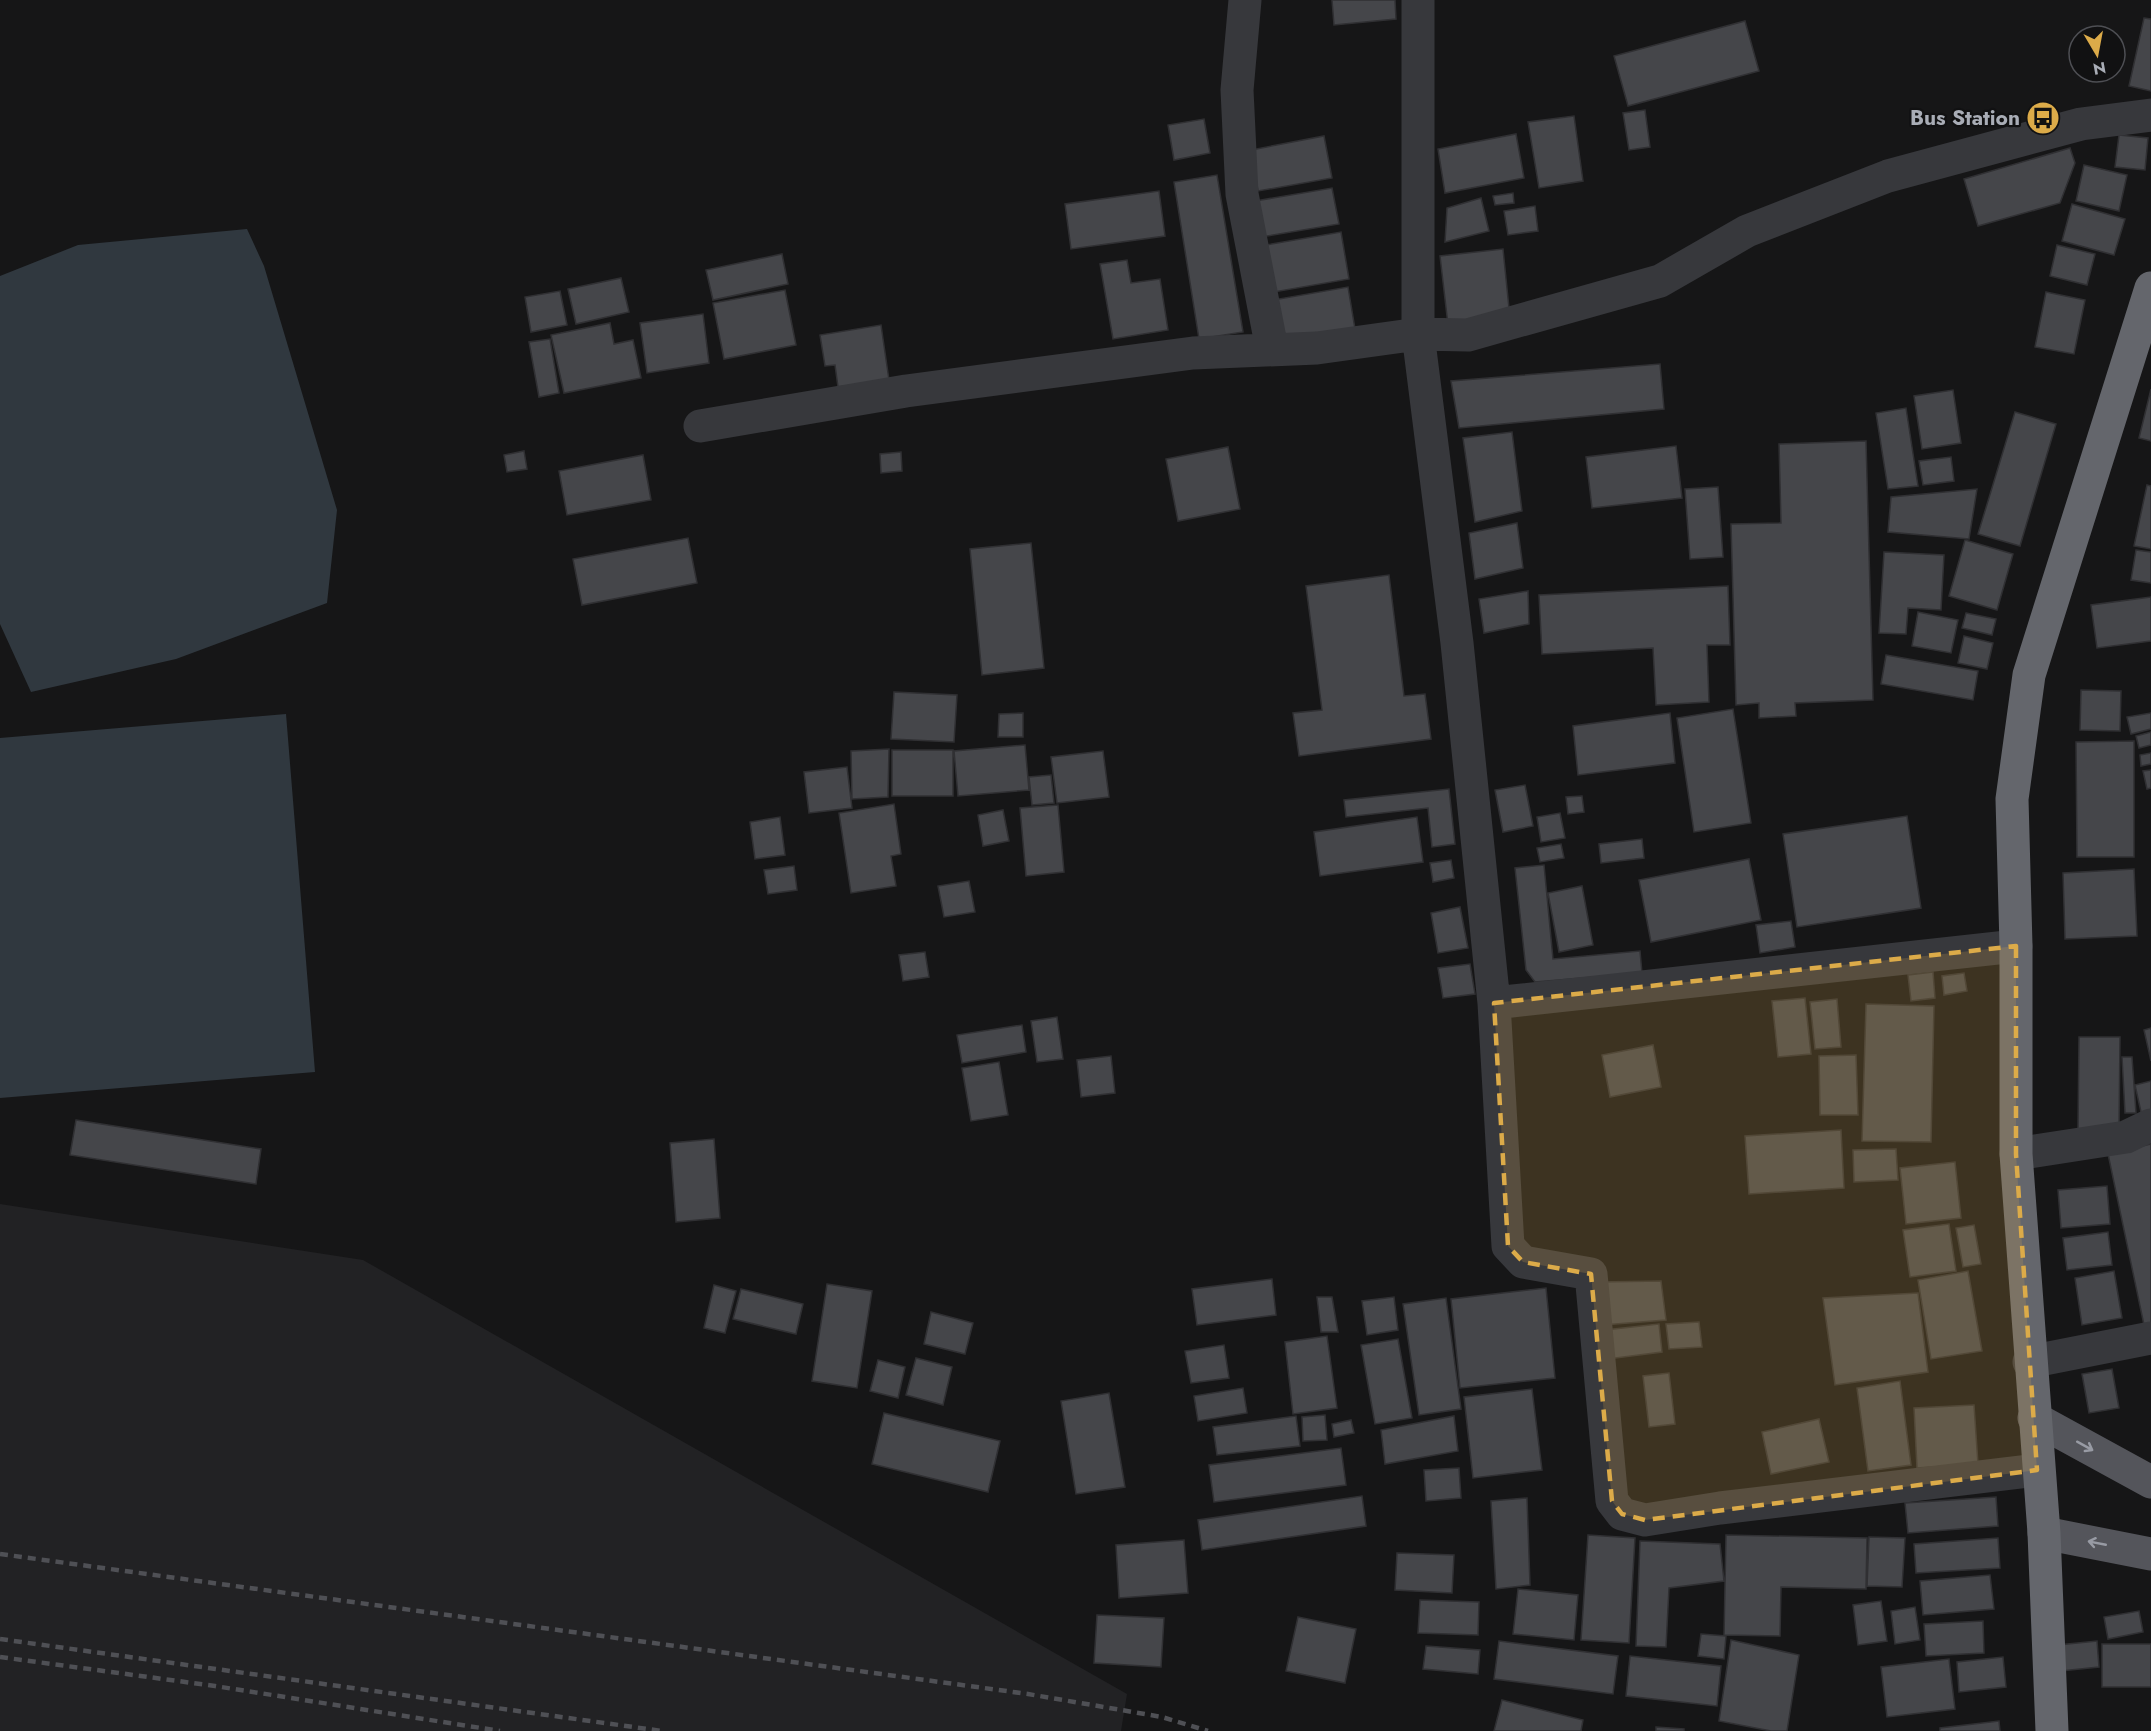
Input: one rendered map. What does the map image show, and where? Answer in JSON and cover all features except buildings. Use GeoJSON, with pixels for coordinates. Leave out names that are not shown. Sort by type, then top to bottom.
{"type":"FeatureCollection","features":[{"type":"Feature","properties":{"kind":"highway"},"geometry":{"type":"LineString","coordinates":[[2052,1731],[2044,1533],[2029,1362],[2016,1154],[2016,946],[2012,798],[2028,675],[2151,288]]}},
{"type":"Feature","properties":{"kind":"main road"},"geometry":{"type":"LineString","coordinates":[[2034,1418],[2151,1482]]}},
{"type":"Feature","properties":{"kind":"main road"},"geometry":{"type":"LineString","coordinates":[[2044,1533],[2151,1554]]}},
{"type":"Feature","properties":{"kind":"street"},"geometry":{"type":"LineString","coordinates":[[1245,0],[1237,90],[1242,194],[1272,349]]}},
{"type":"Feature","properties":{"kind":"street"},"geometry":{"type":"LineString","coordinates":[[1418,0],[1418,334],[1457,643],[1494,1003],[1508,1246],[1523,1262],[1591,1274],[1612,1501],[1622,1514],[1645,1520],[1720,1508],[2037,1470]]}},
{"type":"Feature","properties":{"kind":"street"},"geometry":{"type":"LineString","coordinates":[[700,426],[906,391],[1193,353],[1317,348],[1418,334],[1468,335],[1660,281],[1747,231],[1888,176],[2081,124],[2151,115]]}},
{"type":"Feature","properties":{"kind":"street"},"geometry":{"type":"LineString","coordinates":[[1494,1003],[2016,946]]}},
{"type":"Feature","properties":{"kind":"street"},"geometry":{"type":"LineString","coordinates":[[2016,1154],[2126,1137],[2151,1125]]}},
{"type":"Feature","properties":{"kind":"street"},"geometry":{"type":"LineString","coordinates":[[2029,1362],[2151,1338]]}},
{"type":"Feature","properties":{"kind":"highlighted area"},"geometry":{"type":"Polygon","coordinates":[[[2016,946],[2016,1154],[2037,1470],[1645,1520],[1622,1514],[1612,1501],[1591,1274],[1523,1262],[1508,1246],[1494,1003],[2016,946]]]}},
{"type":"Feature","properties":{"kind":"shaded area"},"geometry":{"type":"Polygon","coordinates":[[[247,229],[264,266],[337,510],[327,603],[176,659],[31,692],[0,624],[0,276],[78,245],[247,229]]]}},
{"type":"Feature","properties":{"kind":"shaded area"},"geometry":{"type":"Polygon","coordinates":[[[286,714],[315,1072],[0,1098],[0,738],[286,714]]]}},
{"type":"Feature","properties":{"kind":"shaded area"},"geometry":{"type":"Polygon","coordinates":[[[0,1204],[363,1260],[1127,1694],[1121,1731],[0,1731],[0,1204]]]}},
{"type":"Feature","properties":{"kind":"railway"},"geometry":{"type":"LineString","coordinates":[[0,1554],[1028,1694],[1162,1717],[1208,1731]]}},
{"type":"Feature","properties":{"kind":"railway"},"geometry":{"type":"LineString","coordinates":[[0,1639],[662,1731]]}},
{"type":"Feature","properties":{"kind":"railway"},"geometry":{"type":"LineString","coordinates":[[0,1657],[215,1686],[500,1731]]}},
{"type":"Feature","properties":{"kind":"place","name":"Bus Station"},"geometry":{"type":"Point","coordinates":[2043,118]}}]}
